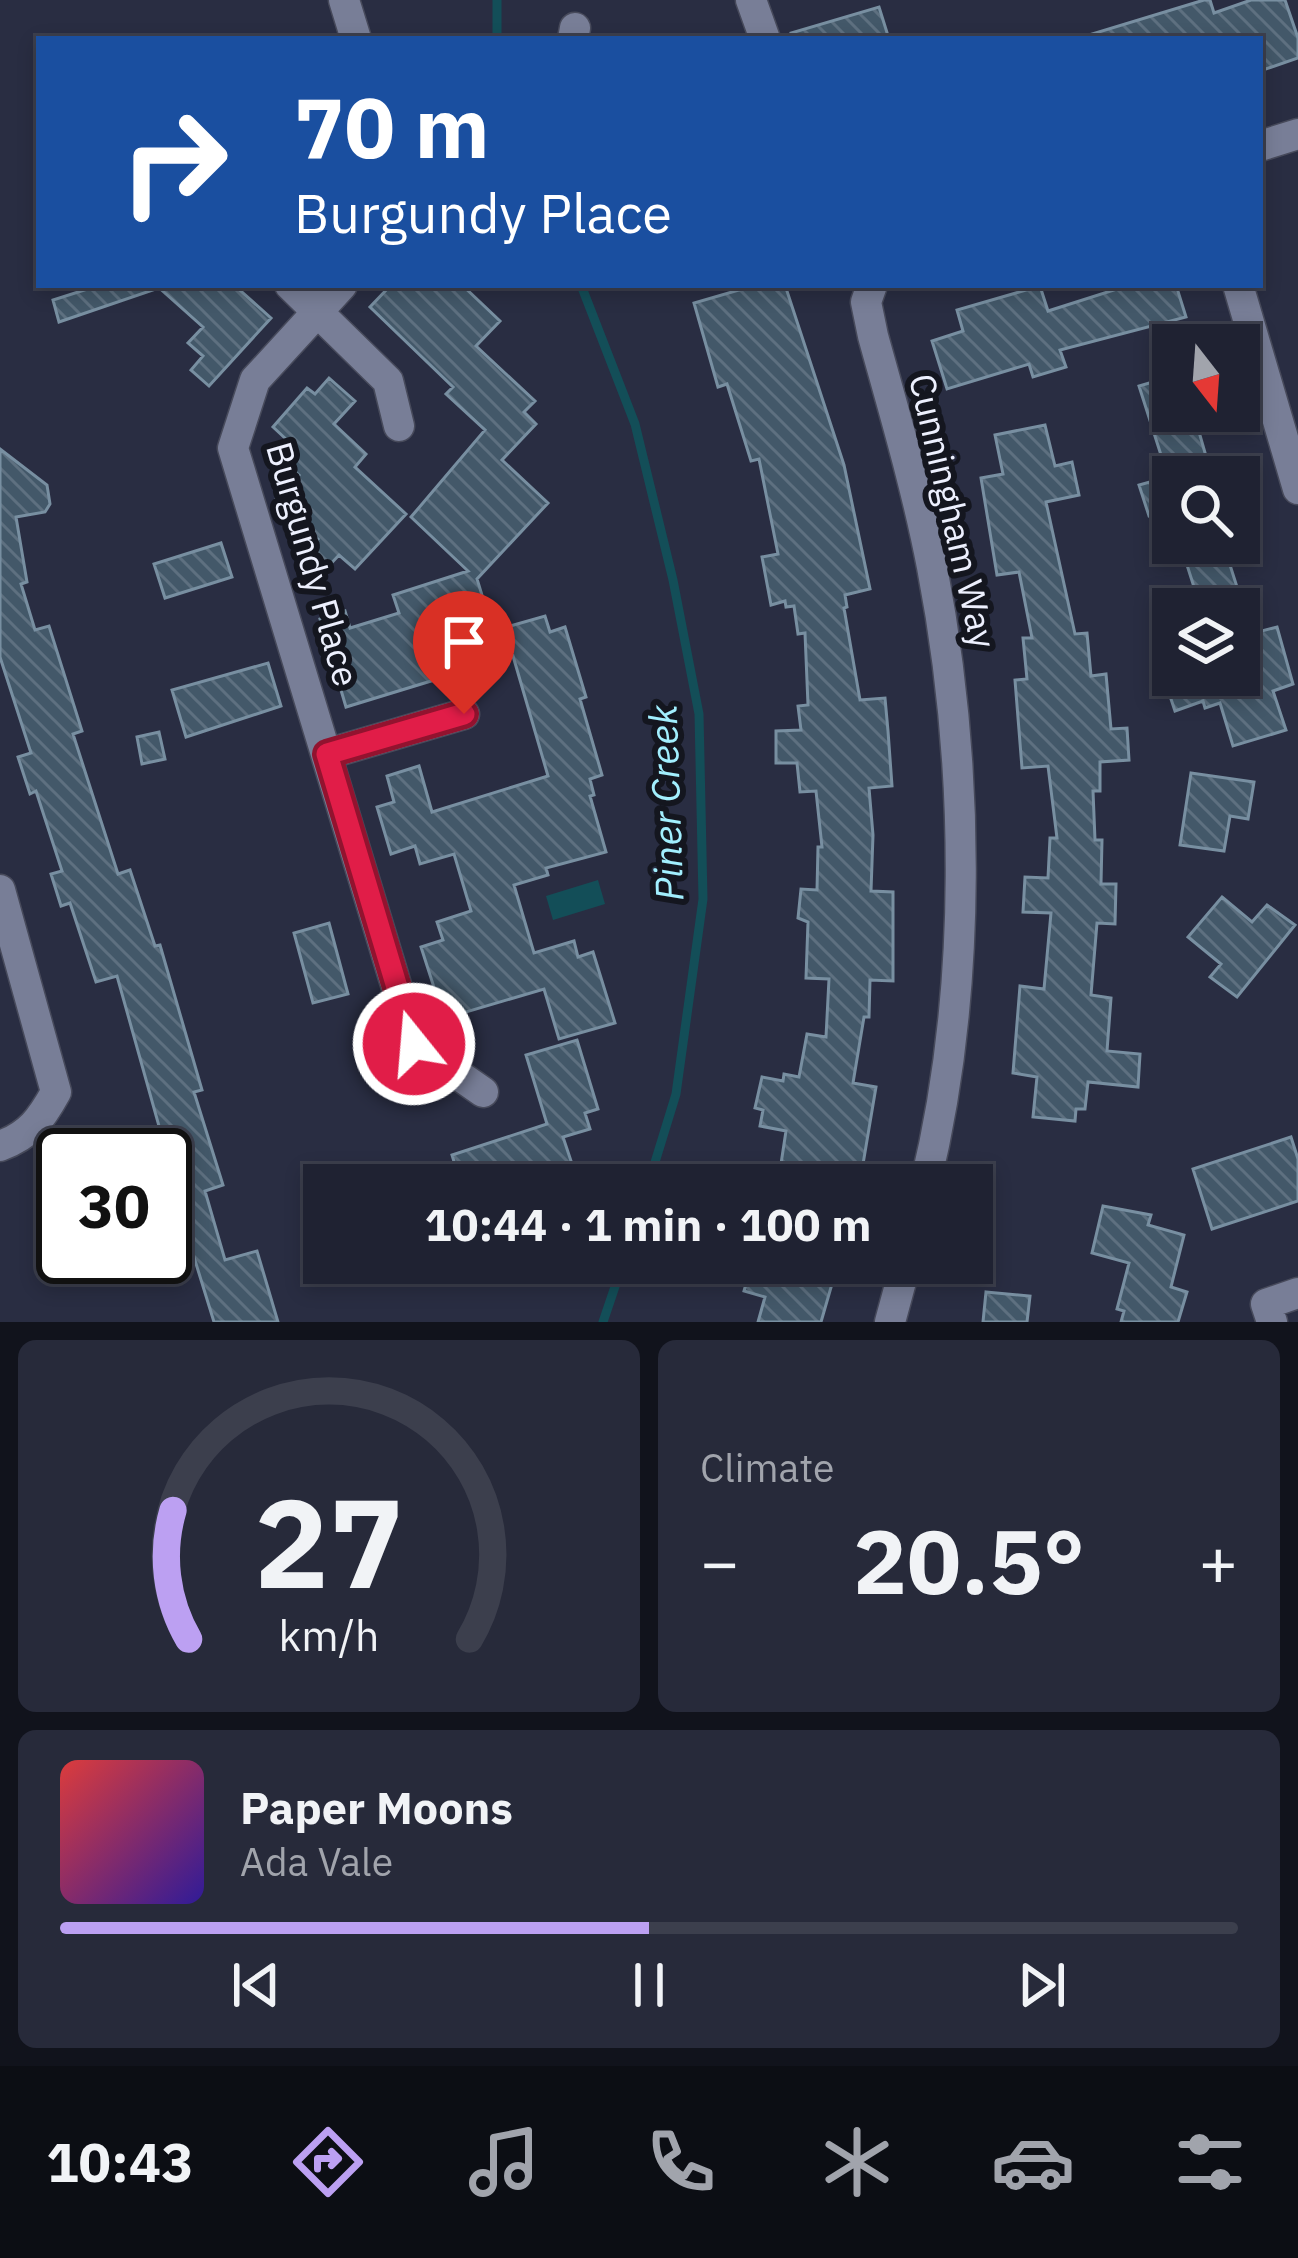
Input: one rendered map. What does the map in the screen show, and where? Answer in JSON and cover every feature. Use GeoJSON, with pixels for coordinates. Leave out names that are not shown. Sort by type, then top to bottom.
{"type":"FeatureCollection","features":[{"type":"Feature","properties":{"kind":"street"},"geometry":{"type":"LineString","coordinates":[[344,0],[355,36]]}},
{"type":"Feature","properties":{"kind":"street"},"geometry":{"type":"LineString","coordinates":[[752,0],[764,36]]}},
{"type":"Feature","properties":{"kind":"street"},"geometry":{"type":"LineString","coordinates":[[1263,145],[1298,134]]}},
{"type":"Feature","properties":{"kind":"street"},"geometry":{"type":"LineString","coordinates":[[293,288],[388,381],[399,426]]}},
{"type":"Feature","properties":{"kind":"street","name":"Burgundy Place"},"geometry":{"type":"LineString","coordinates":[[339,288],[255,380],[233,448],[414,1044],[483,1092]]}},
{"type":"Feature","properties":{"kind":"street","name":"Cunningham Way"},"geometry":{"type":"LineString","coordinates":[[869,288],[866,302],[873,336],[932,565],[950,678],[961,832],[955,988],[930,1164]]}},
{"type":"Feature","properties":{"kind":"street"},"geometry":{"type":"LineString","coordinates":[[1239,288],[1298,489]]}},
{"type":"Feature","properties":{"kind":"street"},"geometry":{"type":"LineString","coordinates":[[327,754],[464,714]]}},
{"type":"Feature","properties":{"kind":"street"},"geometry":{"type":"LineString","coordinates":[[0,890],[56,1091],[41,1120],[23,1138],[0,1146]]}},
{"type":"Feature","properties":{"kind":"street"},"geometry":{"type":"LineString","coordinates":[[890,1322],[900,1284]]}},
{"type":"Feature","properties":{"kind":"street"},"geometry":{"type":"LineString","coordinates":[[1272,1322],[1266,1304],[1298,1293]]}},
{"type":"Feature","properties":{"kind":"shaded area"},"geometry":{"type":"Polygon","coordinates":[[[598,880],[605,904],[553,920],[546,896],[598,880]]]}},
{"type":"Feature","properties":{"kind":"building"},"geometry":{"type":"Polygon","coordinates":[[[1204,0],[1210,0],[1214,13],[1251,0],[1285,0],[1298,38],[1298,58],[1263,70],[1263,36],[1092,34],[1204,0]]]}},
{"type":"Feature","properties":{"kind":"building"},"geometry":{"type":"Polygon","coordinates":[[[879,7],[888,36],[792,36],[879,7]]]}},
{"type":"Feature","properties":{"kind":"building"},"geometry":{"type":"Polygon","coordinates":[[[91,288],[156,288],[59,322],[53,300],[91,288]]]}},
{"type":"Feature","properties":{"kind":"building"},"geometry":{"type":"Polygon","coordinates":[[[159,288],[237,288],[271,318],[209,386],[191,370],[203,356],[188,343],[203,327],[159,288]]]}},
{"type":"Feature","properties":{"kind":"building"},"geometry":{"type":"Polygon","coordinates":[[[388,288],[465,288],[500,321],[476,346],[535,401],[524,412],[536,424],[502,460],[548,503],[477,579],[493,631],[545,616],[550,632],[565,627],[602,775],[590,779],[594,795],[590,796],[606,852],[546,868],[548,875],[514,885],[534,953],[574,941],[578,957],[593,952],[615,1023],[559,1039],[544,989],[456,1015],[450,997],[438,1000],[421,947],[443,940],[437,922],[471,911],[454,854],[420,864],[415,846],[391,854],[377,807],[394,802],[387,776],[419,766],[432,812],[548,776],[513,656],[346,707],[320,619],[345,611],[350,628],[399,613],[393,595],[468,571],[411,517],[485,430],[446,394],[453,387],[370,307],[388,288]]]}},
{"type":"Feature","properties":{"kind":"building"},"geometry":{"type":"Polygon","coordinates":[[[746,288],[786,288],[844,465],[870,589],[845,595],[860,700],[885,698],[888,731],[892,786],[869,788],[871,891],[893,892],[893,981],[870,980],[869,1017],[864,1017],[853,1083],[876,1087],[863,1164],[781,1164],[786,1131],[760,1126],[763,1110],[755,1108],[762,1077],[783,1081],[784,1074],[799,1077],[807,1034],[826,1037],[829,979],[806,978],[808,922],[798,918],[801,889],[817,890],[818,847],[822,847],[816,791],[800,792],[797,763],[776,763],[776,731],[801,730],[798,706],[808,705],[805,633],[798,634],[794,606],[786,607],[785,601],[771,605],[762,557],[778,554],[759,459],[751,461],[727,384],[718,387],[694,303],[746,288]]]}},
{"type":"Feature","properties":{"kind":"building"},"geometry":{"type":"Polygon","coordinates":[[[1041,288],[1048,311],[1114,288],[1177,288],[1186,317],[1060,350],[1066,367],[1033,377],[1029,364],[947,389],[932,341],[963,331],[957,310],[1041,288]]]}},
{"type":"Feature","properties":{"kind":"building"},"geometry":{"type":"Polygon","coordinates":[[[329,378],[355,401],[334,424],[366,454],[355,467],[406,514],[355,569],[339,555],[326,569],[306,551],[318,539],[276,499],[299,475],[275,454],[287,440],[273,427],[307,388],[315,394],[329,378]]]}},
{"type":"Feature","properties":{"kind":"building"},"geometry":{"type":"Polygon","coordinates":[[[1152,382],[1152,427],[1139,386],[1152,382]]]}},
{"type":"Feature","properties":{"kind":"building"},"geometry":{"type":"Polygon","coordinates":[[[1045,425],[1055,466],[1072,462],[1079,495],[1046,502],[1075,634],[1087,633],[1091,676],[1106,674],[1111,729],[1127,728],[1129,760],[1100,762],[1100,791],[1093,791],[1095,840],[1102,840],[1101,884],[1116,884],[1115,924],[1097,923],[1091,995],[1111,998],[1107,1051],[1140,1054],[1138,1087],[1088,1082],[1085,1109],[1076,1109],[1075,1121],[1033,1117],[1037,1077],[1013,1073],[1020,986],[1044,989],[1051,913],[1023,912],[1025,877],[1048,878],[1050,838],[1057,838],[1048,766],[1022,768],[1015,680],[1027,679],[1023,638],[1032,638],[1019,572],[997,575],[981,478],[1003,474],[995,435],[1045,425]]]}},
{"type":"Feature","properties":{"kind":"building"},"geometry":{"type":"Polygon","coordinates":[[[1154,432],[1199,432],[1206,456],[1161,456],[1154,432]]]}},
{"type":"Feature","properties":{"kind":"building"},"geometry":{"type":"Polygon","coordinates":[[[0,449],[47,485],[50,504],[45,512],[16,517],[27,582],[21,584],[35,630],[49,626],[82,731],[73,734],[118,874],[130,870],[155,946],[160,945],[202,1090],[194,1092],[223,1185],[205,1191],[225,1260],[257,1251],[278,1322],[214,1322],[192,1251],[192,1128],[154,1128],[159,1126],[117,976],[96,982],[70,903],[61,906],[51,874],[62,871],[36,791],[30,794],[18,757],[31,753],[0,657],[0,449]]]}},
{"type":"Feature","properties":{"kind":"building"},"geometry":{"type":"Polygon","coordinates":[[[1152,481],[1152,515],[1149,516],[1139,485],[1152,481]]]}},
{"type":"Feature","properties":{"kind":"building"},"geometry":{"type":"Polygon","coordinates":[[[221,543],[232,577],[165,598],[154,564],[221,543]]]}},
{"type":"Feature","properties":{"kind":"building"},"geometry":{"type":"Polygon","coordinates":[[[1187,564],[1230,564],[1237,588],[1194,588],[1187,564]]]}},
{"type":"Feature","properties":{"kind":"building"},"geometry":{"type":"Polygon","coordinates":[[[1277,627],[1293,684],[1273,691],[1286,730],[1233,746],[1220,703],[1205,708],[1203,701],[1175,711],[1170,696],[1260,696],[1260,631],[1277,627]]]}},
{"type":"Feature","properties":{"kind":"building"},"geometry":{"type":"Polygon","coordinates":[[[268,663],[281,706],[186,737],[172,690],[268,663]]]}},
{"type":"Feature","properties":{"kind":"building"},"geometry":{"type":"Polygon","coordinates":[[[159,732],[165,759],[142,764],[137,737],[159,732]]]}},
{"type":"Feature","properties":{"kind":"building"},"geometry":{"type":"Polygon","coordinates":[[[1191,773],[1254,782],[1248,819],[1230,816],[1224,851],[1180,845],[1191,773]]]}},
{"type":"Feature","properties":{"kind":"building"},"geometry":{"type":"Polygon","coordinates":[[[1222,897],[1252,922],[1267,905],[1295,925],[1237,997],[1210,977],[1221,964],[1188,937],[1222,897]]]}},
{"type":"Feature","properties":{"kind":"building"},"geometry":{"type":"Polygon","coordinates":[[[329,923],[348,994],[313,1003],[294,933],[329,923]]]}},
{"type":"Feature","properties":{"kind":"building"},"geometry":{"type":"Polygon","coordinates":[[[577,1040],[598,1109],[585,1113],[590,1129],[563,1137],[572,1164],[455,1164],[452,1155],[547,1124],[526,1055],[577,1040]]]}},
{"type":"Feature","properties":{"kind":"building"},"geometry":{"type":"Polygon","coordinates":[[[1291,1137],[1298,1159],[1298,1201],[1212,1229],[1193,1169],[1291,1137]]]}},
{"type":"Feature","properties":{"kind":"building"},"geometry":{"type":"Polygon","coordinates":[[[1103,1206],[1151,1215],[1148,1225],[1184,1235],[1171,1287],[1187,1292],[1178,1322],[1121,1322],[1124,1311],[1117,1309],[1129,1263],[1092,1253],[1103,1206]]]}},
{"type":"Feature","properties":{"kind":"building"},"geometry":{"type":"Polygon","coordinates":[[[746,1284],[832,1284],[821,1322],[758,1322],[765,1297],[744,1291],[746,1284]]]}},
{"type":"Feature","properties":{"kind":"building"},"geometry":{"type":"Polygon","coordinates":[[[986,1292],[1030,1296],[1027,1322],[983,1322],[986,1292]]]}},
{"type":"Feature","properties":{"kind":"waterway","name":"Piner Creek"},"geometry":{"type":"LineString","coordinates":[[497,0],[497,36]]}},
{"type":"Feature","properties":{"kind":"waterway","name":"Piner Creek"},"geometry":{"type":"LineString","coordinates":[[582,288],[635,424],[699,714],[703,899],[676,1094],[654,1164]]}},
{"type":"Feature","properties":{"kind":"waterway","name":"Piner Creek"},"geometry":{"type":"LineString","coordinates":[[603,1322],[616,1284]]}},
{"type":"Feature","properties":{"kind":"route"},"geometry":{"type":"LineString","coordinates":[[414,1044],[327,754],[464,714]]}}]}
